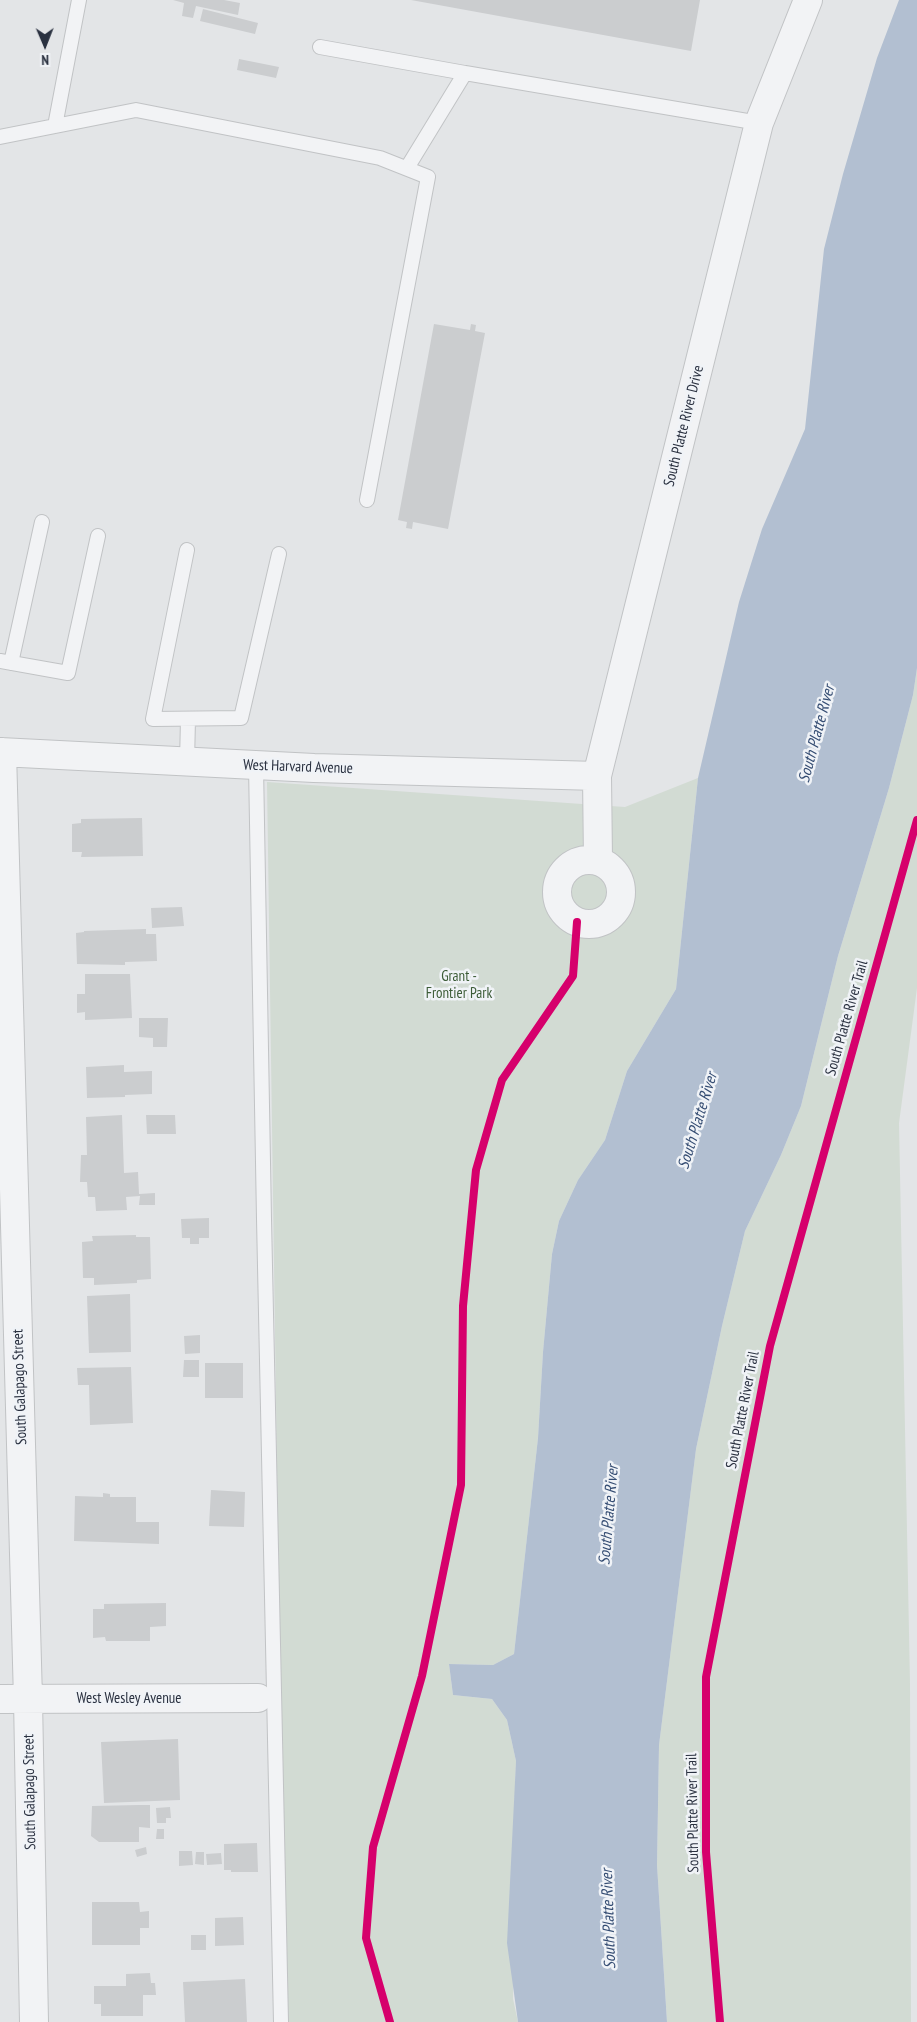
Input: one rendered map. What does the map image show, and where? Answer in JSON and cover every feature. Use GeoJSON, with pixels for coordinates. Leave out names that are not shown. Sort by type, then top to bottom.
{"type":"FeatureCollection","features":[{"type":"Feature","properties":{"kind":"street","name":"South Platte River Drive"},"geometry":{"type":"LineString","coordinates":[[598,860],[597,776],[759,123],[808,0]]}},
{"type":"Feature","properties":{"kind":"street","name":"West Harvard Avenue"},"geometry":{"type":"LineString","coordinates":[[1,752],[256,766],[597,776]]}},
{"type":"Feature","properties":{"kind":"street","name":"South Galapago Street"},"geometry":{"type":"LineString","coordinates":[[1,752],[5,1060],[28,1699],[34,2022]]}},
{"type":"Feature","properties":{"kind":"street","name":"West Wesley Avenue"},"geometry":{"type":"LineString","coordinates":[[0,1699],[258,1698]]}},
{"type":"Feature","properties":{"kind":"lane"},"geometry":{"type":"LineString","coordinates":[[55,126],[79,0]]}},
{"type":"Feature","properties":{"kind":"lane"},"geometry":{"type":"LineString","coordinates":[[320,47],[759,123]]}},
{"type":"Feature","properties":{"kind":"lane"},"geometry":{"type":"LineString","coordinates":[[406,168],[465,73]]}},
{"type":"Feature","properties":{"kind":"lane"},"geometry":{"type":"LineString","coordinates":[[0,136],[136,110],[380,158],[428,176],[367,500]]}},
{"type":"Feature","properties":{"kind":"lane"},"geometry":{"type":"LineString","coordinates":[[42,522],[5,662],[68,673],[98,536]]}},
{"type":"Feature","properties":{"kind":"lane"},"geometry":{"type":"LineString","coordinates":[[188,550],[153,719],[241,718],[279,554]]}},
{"type":"Feature","properties":{"kind":"lane"},"geometry":{"type":"LineString","coordinates":[[187,762],[188,718]]}},
{"type":"Feature","properties":{"kind":"lane"},"geometry":{"type":"LineString","coordinates":[[256,766],[281,2022]]}},
{"type":"Feature","properties":{"kind":"green space"},"geometry":{"type":"Polygon","coordinates":[[[917,668],[917,988],[899,1123],[910,1684],[911,2022],[667,2022],[657,1865],[659,1745],[696,1449],[722,1326],[745,1231],[781,1155],[801,1106],[838,956],[889,788],[913,695],[917,668]]]}},
{"type":"Feature","properties":{"kind":"green space","name":"Grant - Frontier Park"},"geometry":{"type":"Polygon","coordinates":[[[698,778],[676,989],[627,1071],[605,1140],[578,1180],[559,1221],[552,1254],[543,1352],[538,1438],[514,1654],[493,1665],[449,1664],[453,1695],[492,1699],[507,1720],[516,1761],[513,1999],[518,2022],[285,2022],[267,782],[625,807],[698,778]]]}},
{"type":"Feature","properties":{"kind":"water","name":"South Platte River"},"geometry":{"type":"Polygon","coordinates":[[[899,0],[917,0],[917,668],[913,695],[889,788],[838,956],[801,1106],[781,1155],[745,1231],[722,1326],[696,1449],[659,1745],[657,1865],[667,2022],[518,2022],[507,1943],[516,1761],[507,1720],[492,1699],[453,1695],[449,1664],[493,1665],[514,1654],[538,1438],[543,1352],[552,1254],[559,1221],[578,1180],[605,1140],[627,1071],[676,989],[698,778],[739,602],[762,529],[805,429],[824,249],[843,174],[877,58],[899,0]]]}},
{"type":"Feature","properties":{"kind":"building"},"geometry":{"type":"Polygon","coordinates":[[[173,0],[224,0],[240,3],[238,15],[196,6],[193,18],[182,16],[184,3],[173,0]]]}},
{"type":"Feature","properties":{"kind":"building"},"geometry":{"type":"Polygon","coordinates":[[[411,0],[700,0],[691,51],[411,0]]]}},
{"type":"Feature","properties":{"kind":"building"},"geometry":{"type":"Polygon","coordinates":[[[203,9],[258,23],[255,34],[200,21],[203,9]]]}},
{"type":"Feature","properties":{"kind":"building"},"geometry":{"type":"Polygon","coordinates":[[[239,59],[279,67],[276,78],[237,70],[239,59]]]}},
{"type":"Feature","properties":{"kind":"building"},"geometry":{"type":"Polygon","coordinates":[[[434,324],[470,330],[471,324],[476,325],[475,331],[485,333],[448,529],[413,522],[412,529],[406,528],[407,522],[398,520],[434,324]]]}},
{"type":"Feature","properties":{"kind":"building"},"geometry":{"type":"Polygon","coordinates":[[[142,818],[143,856],[81,857],[82,852],[72,852],[72,824],[81,823],[81,819],[142,818]]]}},
{"type":"Feature","properties":{"kind":"building"},"geometry":{"type":"Polygon","coordinates":[[[182,907],[184,926],[152,928],[151,908],[182,907]]]}},
{"type":"Feature","properties":{"kind":"building"},"geometry":{"type":"Polygon","coordinates":[[[146,929],[146,934],[156,934],[157,961],[125,962],[125,965],[77,964],[76,933],[84,931],[146,929]]]}},
{"type":"Feature","properties":{"kind":"building"},"geometry":{"type":"Polygon","coordinates":[[[85,974],[130,974],[132,1018],[85,1020],[85,1012],[77,1013],[77,994],[85,994],[85,974]]]}},
{"type":"Feature","properties":{"kind":"building"},"geometry":{"type":"Polygon","coordinates":[[[139,1018],[168,1018],[167,1047],[153,1047],[153,1038],[139,1037],[139,1018]]]}},
{"type":"Feature","properties":{"kind":"building"},"geometry":{"type":"Polygon","coordinates":[[[124,1065],[124,1072],[152,1071],[152,1094],[87,1098],[86,1067],[124,1065]]]}},
{"type":"Feature","properties":{"kind":"building"},"geometry":{"type":"Polygon","coordinates":[[[122,1115],[124,1173],[138,1172],[139,1194],[155,1193],[155,1205],[139,1205],[140,1196],[126,1197],[127,1210],[96,1211],[95,1197],[88,1197],[87,1182],[80,1182],[81,1155],[87,1155],[86,1117],[122,1115]]]}},
{"type":"Feature","properties":{"kind":"building"},"geometry":{"type":"Polygon","coordinates":[[[146,1115],[175,1115],[176,1134],[147,1134],[146,1115]]]}},
{"type":"Feature","properties":{"kind":"building"},"geometry":{"type":"Polygon","coordinates":[[[209,1218],[209,1238],[199,1238],[199,1244],[190,1244],[190,1238],[182,1238],[181,1219],[209,1218]]]}},
{"type":"Feature","properties":{"kind":"building"},"geometry":{"type":"Polygon","coordinates":[[[136,1235],[136,1237],[150,1237],[151,1279],[137,1280],[137,1283],[94,1285],[94,1278],[83,1278],[82,1242],[93,1241],[92,1236],[136,1235]]]}},
{"type":"Feature","properties":{"kind":"building"},"geometry":{"type":"Polygon","coordinates":[[[130,1294],[131,1352],[89,1353],[87,1296],[130,1294]]]}},
{"type":"Feature","properties":{"kind":"building"},"geometry":{"type":"Polygon","coordinates":[[[200,1335],[200,1353],[185,1354],[184,1336],[200,1335]]]}},
{"type":"Feature","properties":{"kind":"building"},"geometry":{"type":"Polygon","coordinates":[[[184,1360],[199,1360],[199,1377],[183,1377],[184,1360]]]}},
{"type":"Feature","properties":{"kind":"building"},"geometry":{"type":"Polygon","coordinates":[[[205,1363],[243,1363],[243,1398],[205,1398],[205,1363]]]}},
{"type":"Feature","properties":{"kind":"building"},"geometry":{"type":"Polygon","coordinates":[[[131,1367],[133,1423],[90,1425],[89,1385],[78,1385],[77,1368],[131,1367]]]}},
{"type":"Feature","properties":{"kind":"building"},"geometry":{"type":"Polygon","coordinates":[[[211,1490],[245,1492],[244,1527],[209,1526],[211,1490]]]}},
{"type":"Feature","properties":{"kind":"building"},"geometry":{"type":"Polygon","coordinates":[[[103,1493],[110,1494],[110,1497],[136,1497],[136,1522],[159,1522],[159,1544],[74,1541],[75,1496],[103,1497],[103,1493]]]}},
{"type":"Feature","properties":{"kind":"building"},"geometry":{"type":"Polygon","coordinates":[[[166,1603],[166,1626],[150,1627],[150,1641],[106,1641],[105,1637],[93,1638],[93,1609],[104,1609],[104,1604],[166,1603]]]}},
{"type":"Feature","properties":{"kind":"building"},"geometry":{"type":"Polygon","coordinates":[[[178,1739],[180,1800],[104,1803],[101,1742],[178,1739]]]}},
{"type":"Feature","properties":{"kind":"building"},"geometry":{"type":"Polygon","coordinates":[[[150,1805],[150,1828],[139,1827],[139,1842],[99,1842],[91,1836],[92,1806],[150,1805]]]}},
{"type":"Feature","properties":{"kind":"building"},"geometry":{"type":"Polygon","coordinates":[[[170,1807],[171,1818],[166,1818],[166,1823],[157,1823],[156,1808],[170,1807]]]}},
{"type":"Feature","properties":{"kind":"building"},"geometry":{"type":"Polygon","coordinates":[[[157,1829],[164,1829],[164,1839],[156,1839],[157,1829]]]}},
{"type":"Feature","properties":{"kind":"building"},"geometry":{"type":"Polygon","coordinates":[[[257,1843],[258,1872],[231,1872],[231,1870],[224,1870],[224,1844],[257,1843]]]}},
{"type":"Feature","properties":{"kind":"building"},"geometry":{"type":"Polygon","coordinates":[[[146,1847],[147,1854],[137,1857],[135,1850],[146,1847]]]}},
{"type":"Feature","properties":{"kind":"building"},"geometry":{"type":"Polygon","coordinates":[[[179,1851],[192,1851],[193,1865],[179,1866],[179,1851]]]}},
{"type":"Feature","properties":{"kind":"building"},"geometry":{"type":"Polygon","coordinates":[[[196,1852],[204,1852],[204,1865],[195,1864],[196,1852]]]}},
{"type":"Feature","properties":{"kind":"building"},"geometry":{"type":"Polygon","coordinates":[[[221,1853],[222,1864],[207,1865],[206,1854],[221,1853]]]}},
{"type":"Feature","properties":{"kind":"building"},"geometry":{"type":"Polygon","coordinates":[[[92,1902],[139,1902],[140,1912],[149,1911],[149,1928],[140,1928],[140,1945],[92,1945],[92,1902]]]}},
{"type":"Feature","properties":{"kind":"building"},"geometry":{"type":"Polygon","coordinates":[[[243,1917],[244,1945],[215,1946],[215,1918],[243,1917]]]}},
{"type":"Feature","properties":{"kind":"building"},"geometry":{"type":"Polygon","coordinates":[[[191,1935],[206,1935],[206,1950],[191,1950],[191,1935]]]}},
{"type":"Feature","properties":{"kind":"building"},"geometry":{"type":"Polygon","coordinates":[[[150,1973],[151,1983],[155,1983],[156,1995],[143,1995],[143,2016],[101,2016],[101,2004],[94,2004],[94,1986],[126,1986],[126,1974],[150,1973]]]}},
{"type":"Feature","properties":{"kind":"building"},"geometry":{"type":"Polygon","coordinates":[[[245,1979],[247,2022],[185,2022],[183,1982],[245,1979]]]}},
{"type":"Feature","properties":{"kind":"cycle path","name":"South Platte River Trail"},"geometry":{"type":"LineString","coordinates":[[720,2022],[706,1852],[706,1677],[770,1346],[917,820]]}},
{"type":"Feature","properties":{"kind":"cycle path"},"geometry":{"type":"LineString","coordinates":[[390,2022],[366,1938],[373,1847],[422,1676],[461,1485],[463,1306],[476,1170],[502,1080],[573,976],[577,922]]}}]}
